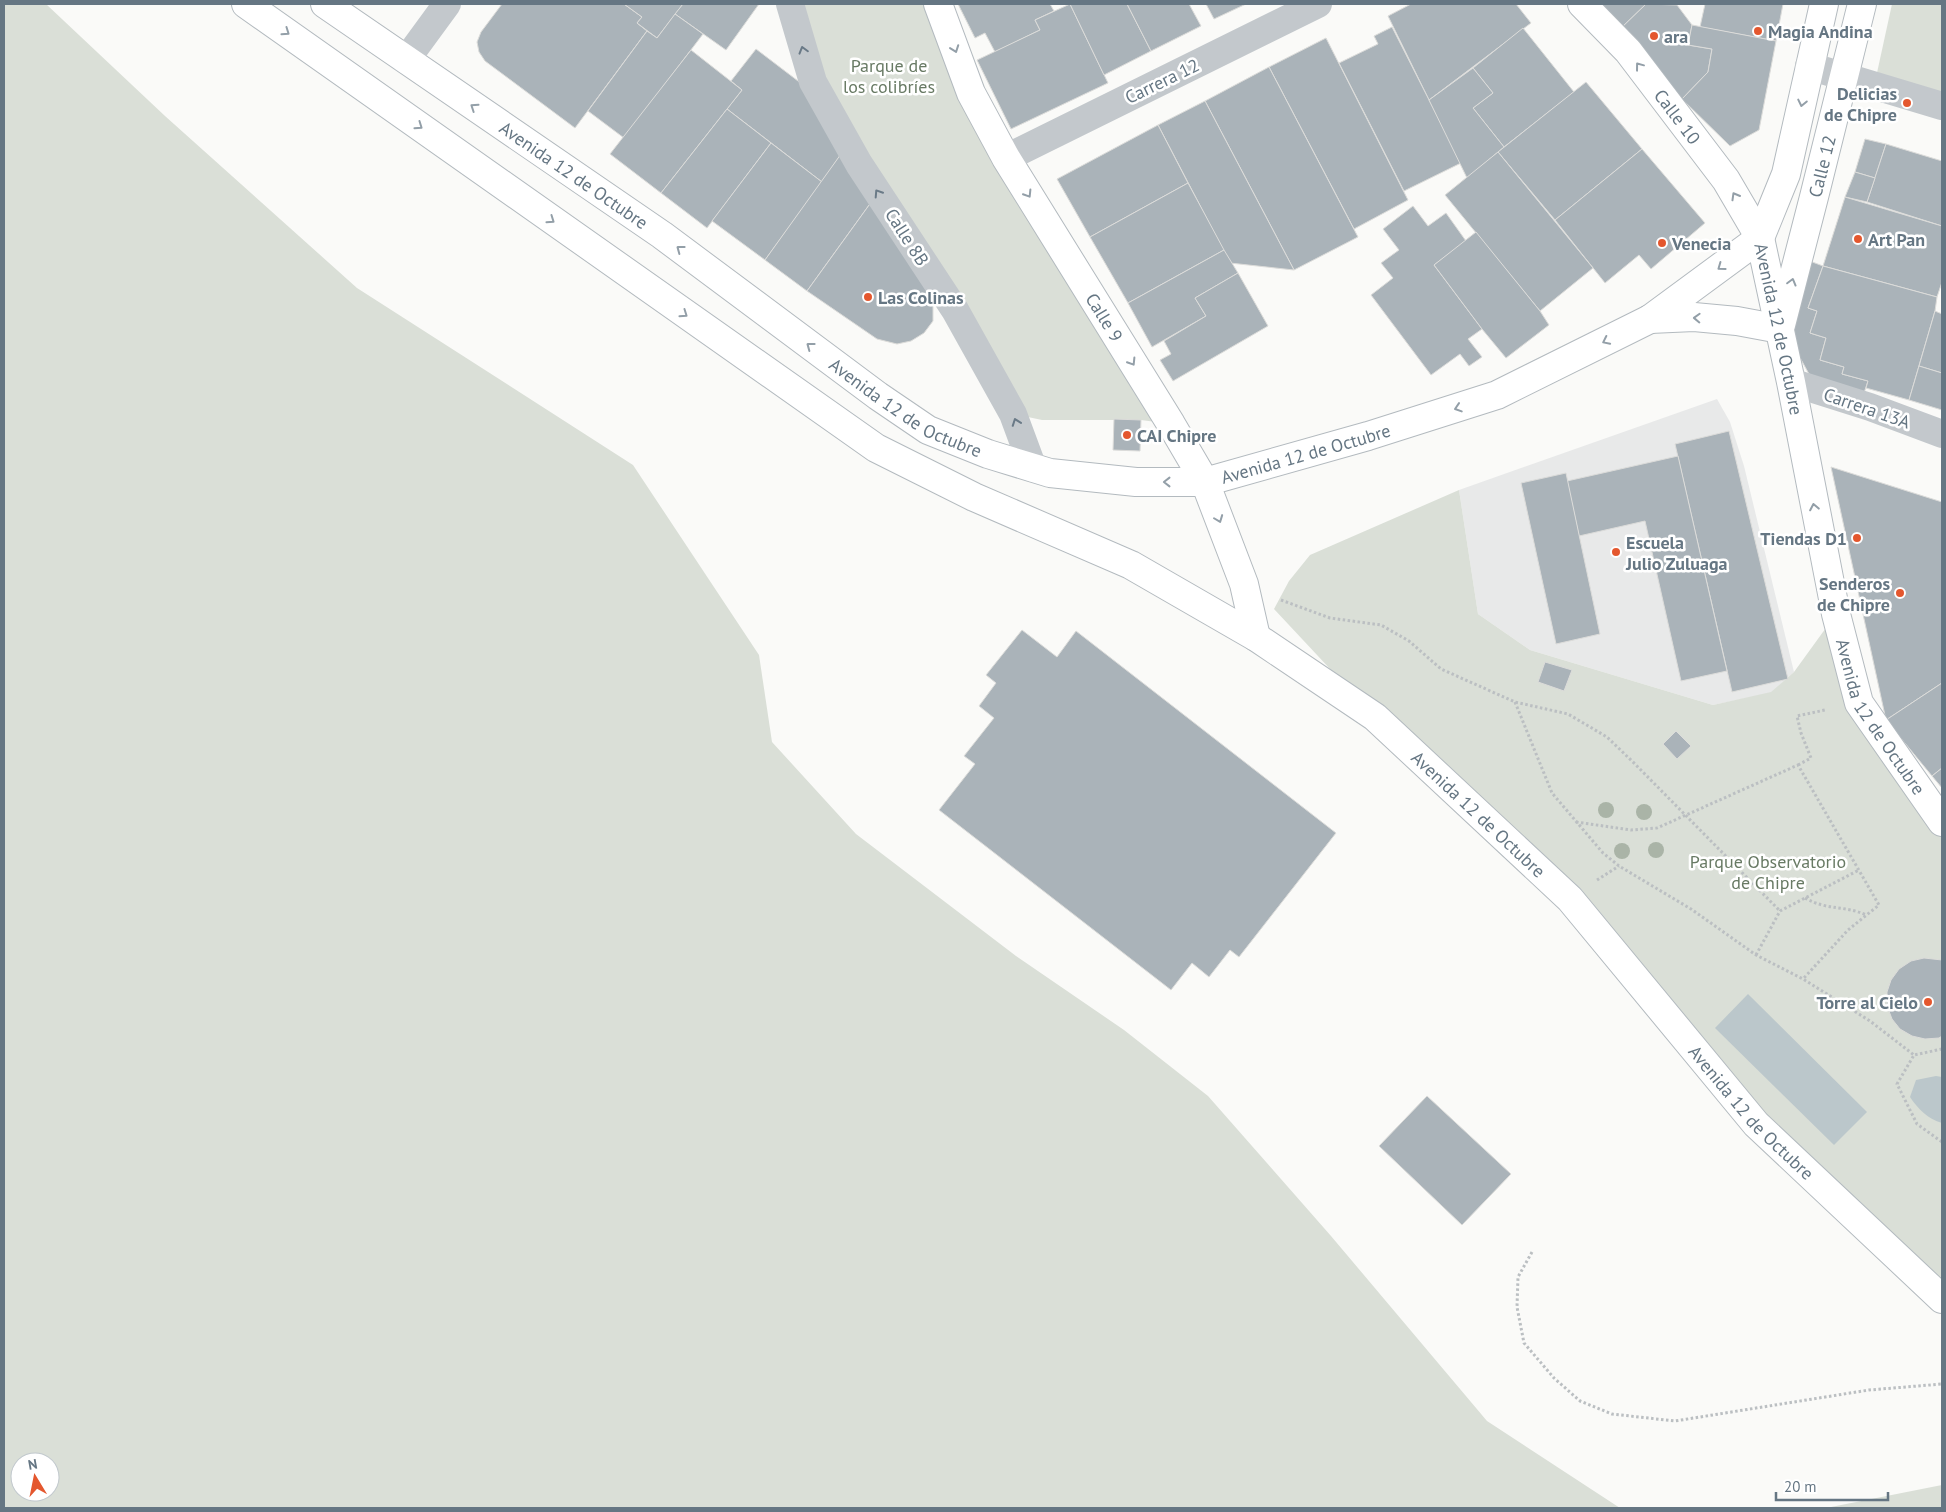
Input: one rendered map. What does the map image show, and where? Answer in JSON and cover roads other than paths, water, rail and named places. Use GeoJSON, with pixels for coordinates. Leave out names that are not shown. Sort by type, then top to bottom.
{"type":"FeatureCollection","features":[{"type":"Feature","properties":{"kind":"main road","name":"Avenida 12 de Octubre"},"geometry":{"type":"LineString","coordinates":[[246,4],[876,448],[974,497],[1132,565],[1256,637],[1375,717],[1570,899],[1756,1124],[1942,1299]]}},
{"type":"Feature","properties":{"kind":"main road","name":"Avenida 12 de Octubre"},"geometry":{"type":"LineString","coordinates":[[325,4],[662,235],[878,396],[928,430],[988,454],[1050,473],[1136,482],[1205,482],[1368,436],[1497,396],[1650,319],[1760,238],[1791,382],[1836,614],[1859,703],[1942,822]]}},
{"type":"Feature","properties":{"kind":"main road","name":"Calle 9"},"geometry":{"type":"LineString","coordinates":[[938,4],[971,93],[1006,158],[1205,482],[1244,584],[1256,637]]}},
{"type":"Feature","properties":{"kind":"main road","name":"Calle 10"},"geometry":{"type":"LineString","coordinates":[[1582,4],[1628,51],[1726,180],[1760,238]]}},
{"type":"Feature","properties":{"kind":"main road","name":"Calle 12"},"geometry":{"type":"LineString","coordinates":[[1760,238],[1786,174],[1824,4]]}},
{"type":"Feature","properties":{"kind":"main road","name":"Calle 12"},"geometry":{"type":"LineString","coordinates":[[1780,329],[1862,4]]}},
{"type":"Feature","properties":{"kind":"main road"},"geometry":{"type":"LineString","coordinates":[[1650,319],[1694,317],[1737,321],[1780,329]]}},
{"type":"Feature","properties":{"kind":"street"},"geometry":{"type":"LineString","coordinates":[[406,60],[447,4]]}},
{"type":"Feature","properties":{"kind":"street","name":"Calle 8B"},"geometry":{"type":"LineString","coordinates":[[790,4],[813,82],[859,164],[955,310],[1013,414],[1033,468]]}},
{"type":"Feature","properties":{"kind":"street","name":"Carrera 12"},"geometry":{"type":"LineString","coordinates":[[1006,158],[1318,4]]}},
{"type":"Feature","properties":{"kind":"street"},"geometry":{"type":"LineString","coordinates":[[1810,66],[1942,106]]}},
{"type":"Feature","properties":{"kind":"street","name":"Carrera 13A"},"geometry":{"type":"LineString","coordinates":[[1791,382],[1870,407],[1942,434]]}},
{"type":"Feature","properties":{"kind":"place","name":"Magia Andina"},"geometry":{"type":"Point","coordinates":[1758,31]}},
{"type":"Feature","properties":{"kind":"place","name":"ara"},"geometry":{"type":"Point","coordinates":[1654,36]}},
{"type":"Feature","properties":{"kind":"place","name":"Delicias de Chipre"},"geometry":{"type":"Point","coordinates":[1907,103]}},
{"type":"Feature","properties":{"kind":"place","name":"Art Pan"},"geometry":{"type":"Point","coordinates":[1858,239]}},
{"type":"Feature","properties":{"kind":"place","name":"Venecia"},"geometry":{"type":"Point","coordinates":[1662,243]}},
{"type":"Feature","properties":{"kind":"place","name":"Las Colinas"},"geometry":{"type":"Point","coordinates":[868,297]}},
{"type":"Feature","properties":{"kind":"place","name":"CAI Chipre"},"geometry":{"type":"Point","coordinates":[1127,435]}},
{"type":"Feature","properties":{"kind":"place","name":"Tiendas D1"},"geometry":{"type":"Point","coordinates":[1857,538]}},
{"type":"Feature","properties":{"kind":"place","name":"Escuela Julio Zuluaga"},"geometry":{"type":"Point","coordinates":[1616,552]}},
{"type":"Feature","properties":{"kind":"place","name":"Senderos de Chipre"},"geometry":{"type":"Point","coordinates":[1900,593]}},
{"type":"Feature","properties":{"kind":"place","name":"Torre al Cielo"},"geometry":{"type":"Point","coordinates":[1928,1002]}},
{"type":"Feature","properties":{"kind":"park label","name":"Parque de los colibríes"},"geometry":{"type":"Point","coordinates":[889,75]}},
{"type":"Feature","properties":{"kind":"park label","name":"Parque Observatorio de Chipre"},"geometry":{"type":"Point","coordinates":[1768,871]}}]}
